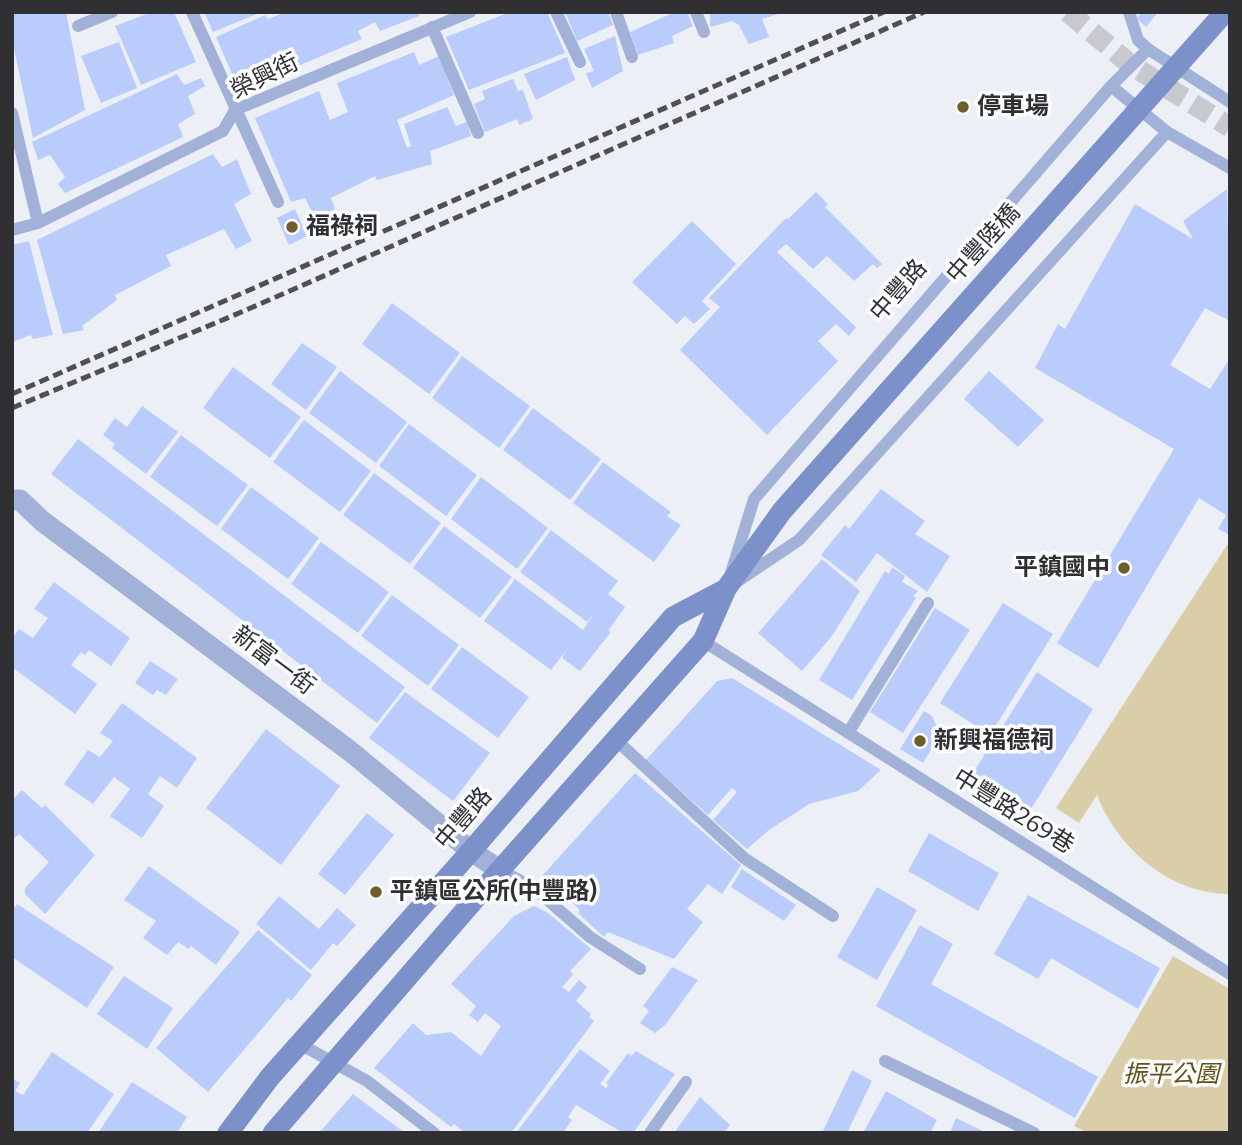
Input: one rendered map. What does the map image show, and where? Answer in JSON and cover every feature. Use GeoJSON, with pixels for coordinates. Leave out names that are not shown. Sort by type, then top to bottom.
{"type":"FeatureCollection","features":[{"type":"Feature","properties":{"kind":"main road","name":"中豐陸橋"},"geometry":{"type":"LineString","coordinates":[[782,511],[1225,12]]}},
{"type":"Feature","properties":{"kind":"main road","name":"中豐路"},"geometry":{"type":"LineString","coordinates":[[273,1133],[500,870],[703,641],[726,589],[782,511]]}},
{"type":"Feature","properties":{"kind":"main road","name":"中豐路"},"geometry":{"type":"LineString","coordinates":[[228,1133],[270,1077],[471,851],[673,617],[726,589]]}},
{"type":"Feature","properties":{"kind":"street","name":"新富一街"},"geometry":{"type":"LineString","coordinates":[[12,500],[20,500],[41,521],[350,751],[471,851],[500,870]]}},
{"type":"Feature","properties":{"kind":"lane"},"geometry":{"type":"LineString","coordinates":[[78,26],[112,12]]}},
{"type":"Feature","properties":{"kind":"lane"},"geometry":{"type":"LineString","coordinates":[[192,12],[278,202]]}},
{"type":"Feature","properties":{"kind":"lane","name":"榮興街"},"geometry":{"type":"LineString","coordinates":[[12,230],[38,223],[223,131],[235,110],[470,12]]}},
{"type":"Feature","properties":{"kind":"lane"},"geometry":{"type":"LineString","coordinates":[[556,12],[580,62]]}},
{"type":"Feature","properties":{"kind":"lane"},"geometry":{"type":"LineString","coordinates":[[616,12],[632,57]]}},
{"type":"Feature","properties":{"kind":"lane"},"geometry":{"type":"LineString","coordinates":[[696,12],[704,32]]}},
{"type":"Feature","properties":{"kind":"lane"},"geometry":{"type":"LineString","coordinates":[[1129,12],[1138,40],[1148,49],[1230,102]]}},
{"type":"Feature","properties":{"kind":"lane"},"geometry":{"type":"LineString","coordinates":[[432,27],[478,133]]}},
{"type":"Feature","properties":{"kind":"lane","name":"中豐路"},"geometry":{"type":"LineString","coordinates":[[726,589],[754,499],[1111,86],[1148,49]]}},
{"type":"Feature","properties":{"kind":"lane"},"geometry":{"type":"LineString","coordinates":[[1111,86],[1167,132],[1230,168]]}},
{"type":"Feature","properties":{"kind":"lane"},"geometry":{"type":"LineString","coordinates":[[12,113],[38,223]]}},
{"type":"Feature","properties":{"kind":"lane"},"geometry":{"type":"LineString","coordinates":[[726,589],[799,540],[1167,132]]}},
{"type":"Feature","properties":{"kind":"lane"},"geometry":{"type":"LineString","coordinates":[[848,733],[928,603]]}},
{"type":"Feature","properties":{"kind":"lane","name":"中豐路269巷"},"geometry":{"type":"LineString","coordinates":[[703,641],[1230,974]]}},
{"type":"Feature","properties":{"kind":"lane"},"geometry":{"type":"LineString","coordinates":[[615,740],[744,858],[833,916]]}},
{"type":"Feature","properties":{"kind":"lane"},"geometry":{"type":"LineString","coordinates":[[500,870],[534,888],[590,937],[640,970]]}},
{"type":"Feature","properties":{"kind":"lane"},"geometry":{"type":"LineString","coordinates":[[300,1044],[331,1064],[367,1081],[434,1133]]}},
{"type":"Feature","properties":{"kind":"lane"},"geometry":{"type":"LineString","coordinates":[[885,1061],[1034,1133]]}},
{"type":"Feature","properties":{"kind":"lane"},"geometry":{"type":"LineString","coordinates":[[650,1133],[686,1082]]}},
{"type":"Feature","properties":{"kind":"green space"},"geometry":{"type":"Polygon","coordinates":[[[1227,545],[1230,546],[1230,894],[1187,886],[1149,865],[1118,833],[1097,795],[1079,823],[1056,808],[1227,545]]]}},
{"type":"Feature","properties":{"kind":"green space","name":"振平公園"},"geometry":{"type":"Polygon","coordinates":[[[1173,956],[1230,989],[1230,1133],[1088,1133],[1074,1126],[1173,956]]]}},
{"type":"Feature","properties":{"kind":"building"},"geometry":{"type":"Polygon","coordinates":[[[12,12],[66,12],[85,110],[33,138],[12,39],[12,12]]]}},
{"type":"Feature","properties":{"kind":"building"},"geometry":{"type":"Polygon","coordinates":[[[152,12],[174,12],[196,62],[141,85],[115,26],[152,12]]]}},
{"type":"Feature","properties":{"kind":"building"},"geometry":{"type":"Polygon","coordinates":[[[204,12],[262,12],[213,32],[204,12]]]}},
{"type":"Feature","properties":{"kind":"building"},"geometry":{"type":"Polygon","coordinates":[[[286,12],[418,12],[419,16],[380,31],[375,22],[358,31],[362,39],[248,87],[236,83],[216,37],[265,15],[268,19],[286,12]]]}},
{"type":"Feature","properties":{"kind":"building"},"geometry":{"type":"Polygon","coordinates":[[[510,12],[547,12],[565,53],[469,90],[446,37],[510,12]]]}},
{"type":"Feature","properties":{"kind":"building"},"geometry":{"type":"Polygon","coordinates":[[[565,12],[608,12],[613,25],[577,41],[565,12]]]}},
{"type":"Feature","properties":{"kind":"building"},"geometry":{"type":"Polygon","coordinates":[[[675,12],[687,12],[693,26],[672,36],[674,43],[638,55],[630,32],[675,12]]]}},
{"type":"Feature","properties":{"kind":"building"},"geometry":{"type":"Polygon","coordinates":[[[710,12],[782,13],[762,19],[769,37],[749,44],[739,25],[732,21],[710,27],[710,12]]]}},
{"type":"Feature","properties":{"kind":"building"},"geometry":{"type":"Polygon","coordinates":[[[1141,12],[1158,12],[1146,27],[1137,19],[1141,12]]]}},
{"type":"Feature","properties":{"kind":"building"},"geometry":{"type":"Polygon","coordinates":[[[615,36],[623,71],[592,88],[586,73],[594,71],[584,49],[615,36]]]}},
{"type":"Feature","properties":{"kind":"building"},"geometry":{"type":"Polygon","coordinates":[[[119,42],[137,88],[101,103],[81,56],[119,42]]]}},
{"type":"Feature","properties":{"kind":"building"},"geometry":{"type":"Polygon","coordinates":[[[414,52],[419,65],[439,56],[454,95],[397,120],[407,148],[411,146],[404,124],[447,107],[456,126],[467,122],[471,136],[430,151],[432,164],[377,180],[375,176],[331,198],[335,209],[324,215],[322,211],[313,214],[305,198],[291,202],[255,118],[319,91],[330,120],[348,112],[337,83],[414,52]]]}},
{"type":"Feature","properties":{"kind":"building"},"geometry":{"type":"Polygon","coordinates":[[[567,57],[575,80],[536,100],[524,74],[567,57]]]}},
{"type":"Feature","properties":{"kind":"building"},"geometry":{"type":"Polygon","coordinates":[[[177,74],[184,85],[201,78],[205,86],[188,96],[195,114],[178,124],[183,137],[65,193],[58,184],[65,177],[50,155],[38,160],[32,142],[177,74]]]}},
{"type":"Feature","properties":{"kind":"building"},"geometry":{"type":"Polygon","coordinates":[[[513,79],[518,91],[523,90],[533,119],[519,125],[517,119],[485,132],[474,104],[485,99],[482,91],[513,79]]]}},
{"type":"Feature","properties":{"kind":"building"},"geometry":{"type":"Polygon","coordinates":[[[213,154],[222,167],[237,159],[251,194],[234,204],[252,241],[236,249],[224,229],[166,255],[171,266],[115,295],[117,300],[82,326],[84,330],[63,334],[37,240],[213,154]]]}},
{"type":"Feature","properties":{"kind":"building"},"geometry":{"type":"Polygon","coordinates":[[[1227,189],[1230,321],[1205,308],[1170,365],[1210,389],[1230,358],[1230,535],[1218,529],[1226,515],[1199,498],[1098,668],[1057,643],[1174,449],[1035,368],[1058,324],[1065,329],[1135,204],[1193,239],[1183,221],[1227,189]]]}},
{"type":"Feature","properties":{"kind":"building"},"geometry":{"type":"Polygon","coordinates":[[[816,192],[828,204],[825,207],[882,264],[877,268],[873,264],[854,281],[827,256],[813,269],[786,244],[777,252],[856,327],[849,336],[836,324],[818,341],[838,361],[767,435],[680,350],[720,307],[709,298],[786,218],[816,192]]]}},
{"type":"Feature","properties":{"kind":"building","name":"福祿祠"},"geometry":{"type":"Polygon","coordinates":[[[295,209],[307,236],[289,245],[277,218],[295,209]]]}},
{"type":"Feature","properties":{"kind":"building"},"geometry":{"type":"Polygon","coordinates":[[[692,221],[736,264],[702,301],[710,309],[694,324],[685,316],[677,324],[632,282],[692,221]]]}},
{"type":"Feature","properties":{"kind":"building"},"geometry":{"type":"Polygon","coordinates":[[[29,241],[53,335],[33,339],[31,335],[12,342],[12,245],[29,241]]]}},
{"type":"Feature","properties":{"kind":"building"},"geometry":{"type":"Polygon","coordinates":[[[392,303],[460,353],[429,394],[362,344],[392,303]]]}},
{"type":"Feature","properties":{"kind":"building"},"geometry":{"type":"Polygon","coordinates":[[[302,343],[337,367],[306,410],[271,384],[302,343]]]}},
{"type":"Feature","properties":{"kind":"building"},"geometry":{"type":"Polygon","coordinates":[[[462,356],[530,406],[499,448],[432,398],[462,356]]]}},
{"type":"Feature","properties":{"kind":"building"},"geometry":{"type":"Polygon","coordinates":[[[233,367],[301,417],[270,458],[203,408],[233,367]]]}},
{"type":"Feature","properties":{"kind":"building"},"geometry":{"type":"Polygon","coordinates":[[[340,371],[407,422],[376,463],[309,413],[340,371]]]}},
{"type":"Feature","properties":{"kind":"building"},"geometry":{"type":"Polygon","coordinates":[[[989,371],[1044,420],[1018,447],[964,399],[989,371]]]}},
{"type":"Feature","properties":{"kind":"building"},"geometry":{"type":"Polygon","coordinates":[[[142,406],[178,432],[146,474],[112,448],[115,444],[103,435],[115,418],[127,427],[142,406]]]}},
{"type":"Feature","properties":{"kind":"building"},"geometry":{"type":"Polygon","coordinates":[[[533,408],[601,459],[570,500],[503,450],[533,408]]]}},
{"type":"Feature","properties":{"kind":"building"},"geometry":{"type":"Polygon","coordinates":[[[304,420],[371,471],[340,512],[273,462],[304,420]]]}},
{"type":"Feature","properties":{"kind":"building"},"geometry":{"type":"Polygon","coordinates":[[[409,424],[477,475],[446,516],[379,466],[409,424]]]}},
{"type":"Feature","properties":{"kind":"building"},"geometry":{"type":"Polygon","coordinates":[[[181,435],[248,485],[217,526],[150,477],[181,435]]]}},
{"type":"Feature","properties":{"kind":"building"},"geometry":{"type":"Polygon","coordinates":[[[78,439],[405,687],[377,723],[51,474],[78,439]]]}},
{"type":"Feature","properties":{"kind":"building"},"geometry":{"type":"Polygon","coordinates":[[[603,462],[671,512],[667,516],[681,525],[654,562],[573,503],[603,462]]]}},
{"type":"Feature","properties":{"kind":"building"},"geometry":{"type":"Polygon","coordinates":[[[374,473],[441,523],[410,564],[343,515],[374,473]]]}},
{"type":"Feature","properties":{"kind":"building"},"geometry":{"type":"Polygon","coordinates":[[[481,477],[548,528],[517,569],[451,519],[481,477]]]}},
{"type":"Feature","properties":{"kind":"building"},"geometry":{"type":"Polygon","coordinates":[[[251,487],[319,538],[288,579],[221,529],[251,487]]]}},
{"type":"Feature","properties":{"kind":"building"},"geometry":{"type":"Polygon","coordinates":[[[881,489],[925,521],[915,534],[950,556],[927,592],[877,553],[856,582],[821,555],[845,525],[849,529],[881,489]]]}},
{"type":"Feature","properties":{"kind":"building"},"geometry":{"type":"Polygon","coordinates":[[[444,526],[512,577],[480,618],[413,568],[444,526]]]}},
{"type":"Feature","properties":{"kind":"building"},"geometry":{"type":"Polygon","coordinates":[[[551,530],[618,581],[608,594],[625,607],[608,631],[611,632],[580,671],[562,658],[568,648],[551,670],[484,621],[515,579],[583,630],[594,614],[587,622],[520,572],[551,530]]]}},
{"type":"Feature","properties":{"kind":"building"},"geometry":{"type":"Polygon","coordinates":[[[321,542],[389,592],[358,633],[291,584],[321,542]]]}},
{"type":"Feature","properties":{"kind":"building"},"geometry":{"type":"Polygon","coordinates":[[[822,559],[860,591],[832,636],[802,671],[758,633],[822,559]]]}},
{"type":"Feature","properties":{"kind":"building"},"geometry":{"type":"Polygon","coordinates":[[[892,567],[905,576],[902,582],[918,591],[913,596],[916,598],[852,700],[819,680],[885,571],[889,574],[892,567]]]}},
{"type":"Feature","properties":{"kind":"building"},"geometry":{"type":"Polygon","coordinates":[[[54,582],[130,638],[111,666],[89,650],[85,655],[81,652],[71,665],[97,684],[75,714],[12,667],[12,638],[19,629],[33,638],[48,618],[34,609],[54,582]]]}},
{"type":"Feature","properties":{"kind":"building"},"geometry":{"type":"Polygon","coordinates":[[[392,595],[459,645],[428,686],[361,636],[392,595]]]}},
{"type":"Feature","properties":{"kind":"building"},"geometry":{"type":"Polygon","coordinates":[[[1003,603],[1053,634],[990,735],[940,703],[1003,603]]]}},
{"type":"Feature","properties":{"kind":"building"},"geometry":{"type":"Polygon","coordinates":[[[935,608],[970,630],[903,733],[870,712],[935,608]]]}},
{"type":"Feature","properties":{"kind":"building"},"geometry":{"type":"Polygon","coordinates":[[[462,647],[529,697],[498,738],[431,689],[462,647]]]}},
{"type":"Feature","properties":{"kind":"building"},"geometry":{"type":"Polygon","coordinates":[[[150,661],[178,679],[166,695],[157,690],[153,695],[135,683],[150,661]]]}},
{"type":"Feature","properties":{"kind":"building"},"geometry":{"type":"Polygon","coordinates":[[[1037,672],[1093,709],[1028,814],[971,776],[1037,672]]]}},
{"type":"Feature","properties":{"kind":"building"},"geometry":{"type":"Polygon","coordinates":[[[732,678],[881,770],[858,791],[809,804],[769,830],[747,849],[713,820],[737,792],[732,788],[708,815],[646,760],[717,681],[732,678]]]}},
{"type":"Feature","properties":{"kind":"building"},"geometry":{"type":"Polygon","coordinates":[[[405,692],[490,753],[453,801],[369,738],[405,692]]]}},
{"type":"Feature","properties":{"kind":"building"},"geometry":{"type":"Polygon","coordinates":[[[122,703],[197,758],[177,788],[160,776],[148,794],[164,806],[142,838],[110,816],[130,789],[114,777],[93,804],[64,784],[88,750],[100,757],[113,741],[100,733],[122,703]]]}},
{"type":"Feature","properties":{"kind":"building","name":"新興福德祠"},"geometry":{"type":"Polygon","coordinates":[[[924,711],[932,716],[940,734],[923,763],[900,749],[924,711]]]}},
{"type":"Feature","properties":{"kind":"building"},"geometry":{"type":"Polygon","coordinates":[[[266,729],[340,786],[281,865],[206,808],[266,729]]]}},
{"type":"Feature","properties":{"kind":"building"},"geometry":{"type":"Polygon","coordinates":[[[635,773],[741,865],[722,894],[708,884],[687,909],[703,922],[674,959],[608,932],[604,937],[578,913],[580,910],[542,876],[635,773]]]}},
{"type":"Feature","properties":{"kind":"building"},"geometry":{"type":"Polygon","coordinates":[[[22,790],[42,808],[45,805],[95,855],[45,914],[25,894],[25,888],[49,862],[19,834],[12,840],[12,800],[22,790]]]}},
{"type":"Feature","properties":{"kind":"building"},"geometry":{"type":"Polygon","coordinates":[[[367,813],[394,835],[345,895],[318,874],[367,813]]]}},
{"type":"Feature","properties":{"kind":"building"},"geometry":{"type":"Polygon","coordinates":[[[929,833],[999,873],[978,911],[908,871],[929,833]]]}},
{"type":"Feature","properties":{"kind":"building"},"geometry":{"type":"Polygon","coordinates":[[[149,866],[240,932],[216,965],[191,946],[189,949],[178,942],[167,955],[143,938],[156,921],[124,900],[149,866]]]}},
{"type":"Feature","properties":{"kind":"building"},"geometry":{"type":"Polygon","coordinates":[[[742,869],[796,905],[784,921],[731,887],[742,869]]]}},
{"type":"Feature","properties":{"kind":"building"},"geometry":{"type":"Polygon","coordinates":[[[877,887],[917,910],[877,980],[837,957],[877,887]]]}},
{"type":"Feature","properties":{"kind":"building"},"geometry":{"type":"Polygon","coordinates":[[[1028,895],[1160,968],[1138,1009],[1051,958],[1038,979],[994,954],[1028,895]]]}},
{"type":"Feature","properties":{"kind":"building"},"geometry":{"type":"Polygon","coordinates":[[[279,896],[319,929],[337,908],[356,925],[337,946],[333,943],[311,970],[256,924],[279,896]]]}},
{"type":"Feature","properties":{"kind":"building"},"geometry":{"type":"Polygon","coordinates":[[[17,904],[114,967],[87,1008],[12,957],[12,911],[17,904]]]}},
{"type":"Feature","properties":{"kind":"building"},"geometry":{"type":"Polygon","coordinates":[[[534,906],[548,913],[591,949],[570,971],[573,975],[562,987],[569,992],[579,980],[587,987],[576,1001],[591,1014],[589,1017],[594,1021],[511,1133],[465,1133],[454,1124],[451,1127],[374,1068],[413,1023],[426,1035],[451,1032],[481,1056],[501,1026],[485,1013],[478,1022],[469,1015],[476,1006],[451,984],[514,916],[534,906]]]}},
{"type":"Feature","properties":{"kind":"building"},"geometry":{"type":"Polygon","coordinates":[[[920,925],[953,944],[931,984],[1098,1077],[1075,1118],[876,1006],[920,925]]]}},
{"type":"Feature","properties":{"kind":"building"},"geometry":{"type":"Polygon","coordinates":[[[258,930],[312,975],[291,1001],[288,998],[208,1092],[156,1048],[258,930]]]}},
{"type":"Feature","properties":{"kind":"building"},"geometry":{"type":"Polygon","coordinates":[[[672,967],[698,980],[665,1025],[655,1033],[640,1023],[649,1011],[643,1006],[672,967]]]}},
{"type":"Feature","properties":{"kind":"building"},"geometry":{"type":"Polygon","coordinates":[[[124,976],[173,1008],[147,1049],[97,1014],[124,976]]]}},
{"type":"Feature","properties":{"kind":"building"},"geometry":{"type":"Polygon","coordinates":[[[580,1049],[610,1071],[600,1084],[606,1088],[609,1085],[606,1083],[628,1053],[631,1056],[636,1051],[675,1074],[633,1133],[623,1133],[576,1105],[568,1117],[572,1120],[563,1133],[516,1133],[580,1049]]]}},
{"type":"Feature","properties":{"kind":"building"},"geometry":{"type":"Polygon","coordinates":[[[52,1052],[114,1094],[87,1133],[12,1133],[12,1078],[20,1083],[15,1091],[23,1095],[52,1052]]]}},
{"type":"Feature","properties":{"kind":"building"},"geometry":{"type":"Polygon","coordinates":[[[852,1070],[872,1081],[847,1133],[822,1133],[852,1070]]]}},
{"type":"Feature","properties":{"kind":"building"},"geometry":{"type":"Polygon","coordinates":[[[132,1082],[187,1117],[177,1133],[98,1133],[132,1082]]]}},
{"type":"Feature","properties":{"kind":"building"},"geometry":{"type":"Polygon","coordinates":[[[886,1091],[937,1120],[930,1133],[863,1133],[886,1091]]]}},
{"type":"Feature","properties":{"kind":"building"},"geometry":{"type":"Polygon","coordinates":[[[353,1094],[405,1133],[319,1133],[353,1094]]]}},
{"type":"Feature","properties":{"kind":"building"},"geometry":{"type":"Polygon","coordinates":[[[700,1097],[730,1125],[725,1131],[728,1133],[674,1133],[700,1097]]]}},
{"type":"Feature","properties":{"kind":"building"},"geometry":{"type":"Polygon","coordinates":[[[956,1118],[987,1133],[950,1133],[956,1118]]]}},
{"type":"Feature","properties":{"kind":"tunnel"},"geometry":{"type":"LineString","coordinates":[[1068,12],[1131,65],[1230,127]]}},
{"type":"Feature","properties":{"kind":"railway"},"geometry":{"type":"LineString","coordinates":[[12,394],[884,12]]}},
{"type":"Feature","properties":{"kind":"railway"},"geometry":{"type":"LineString","coordinates":[[12,408],[244,311],[924,12]]}},
{"type":"Feature","properties":{"kind":"place","name":"停車場"},"geometry":{"type":"Point","coordinates":[963,107]}},
{"type":"Feature","properties":{"kind":"place","name":"福祿祠"},"geometry":{"type":"Point","coordinates":[292,227]}},
{"type":"Feature","properties":{"kind":"place","name":"平鎮國中"},"geometry":{"type":"Point","coordinates":[1124,568]}},
{"type":"Feature","properties":{"kind":"place","name":"新興福德祠"},"geometry":{"type":"Point","coordinates":[920,741]}},
{"type":"Feature","properties":{"kind":"place","name":"平鎮區公所(中豐路)"},"geometry":{"type":"Point","coordinates":[376,892]}}]}
